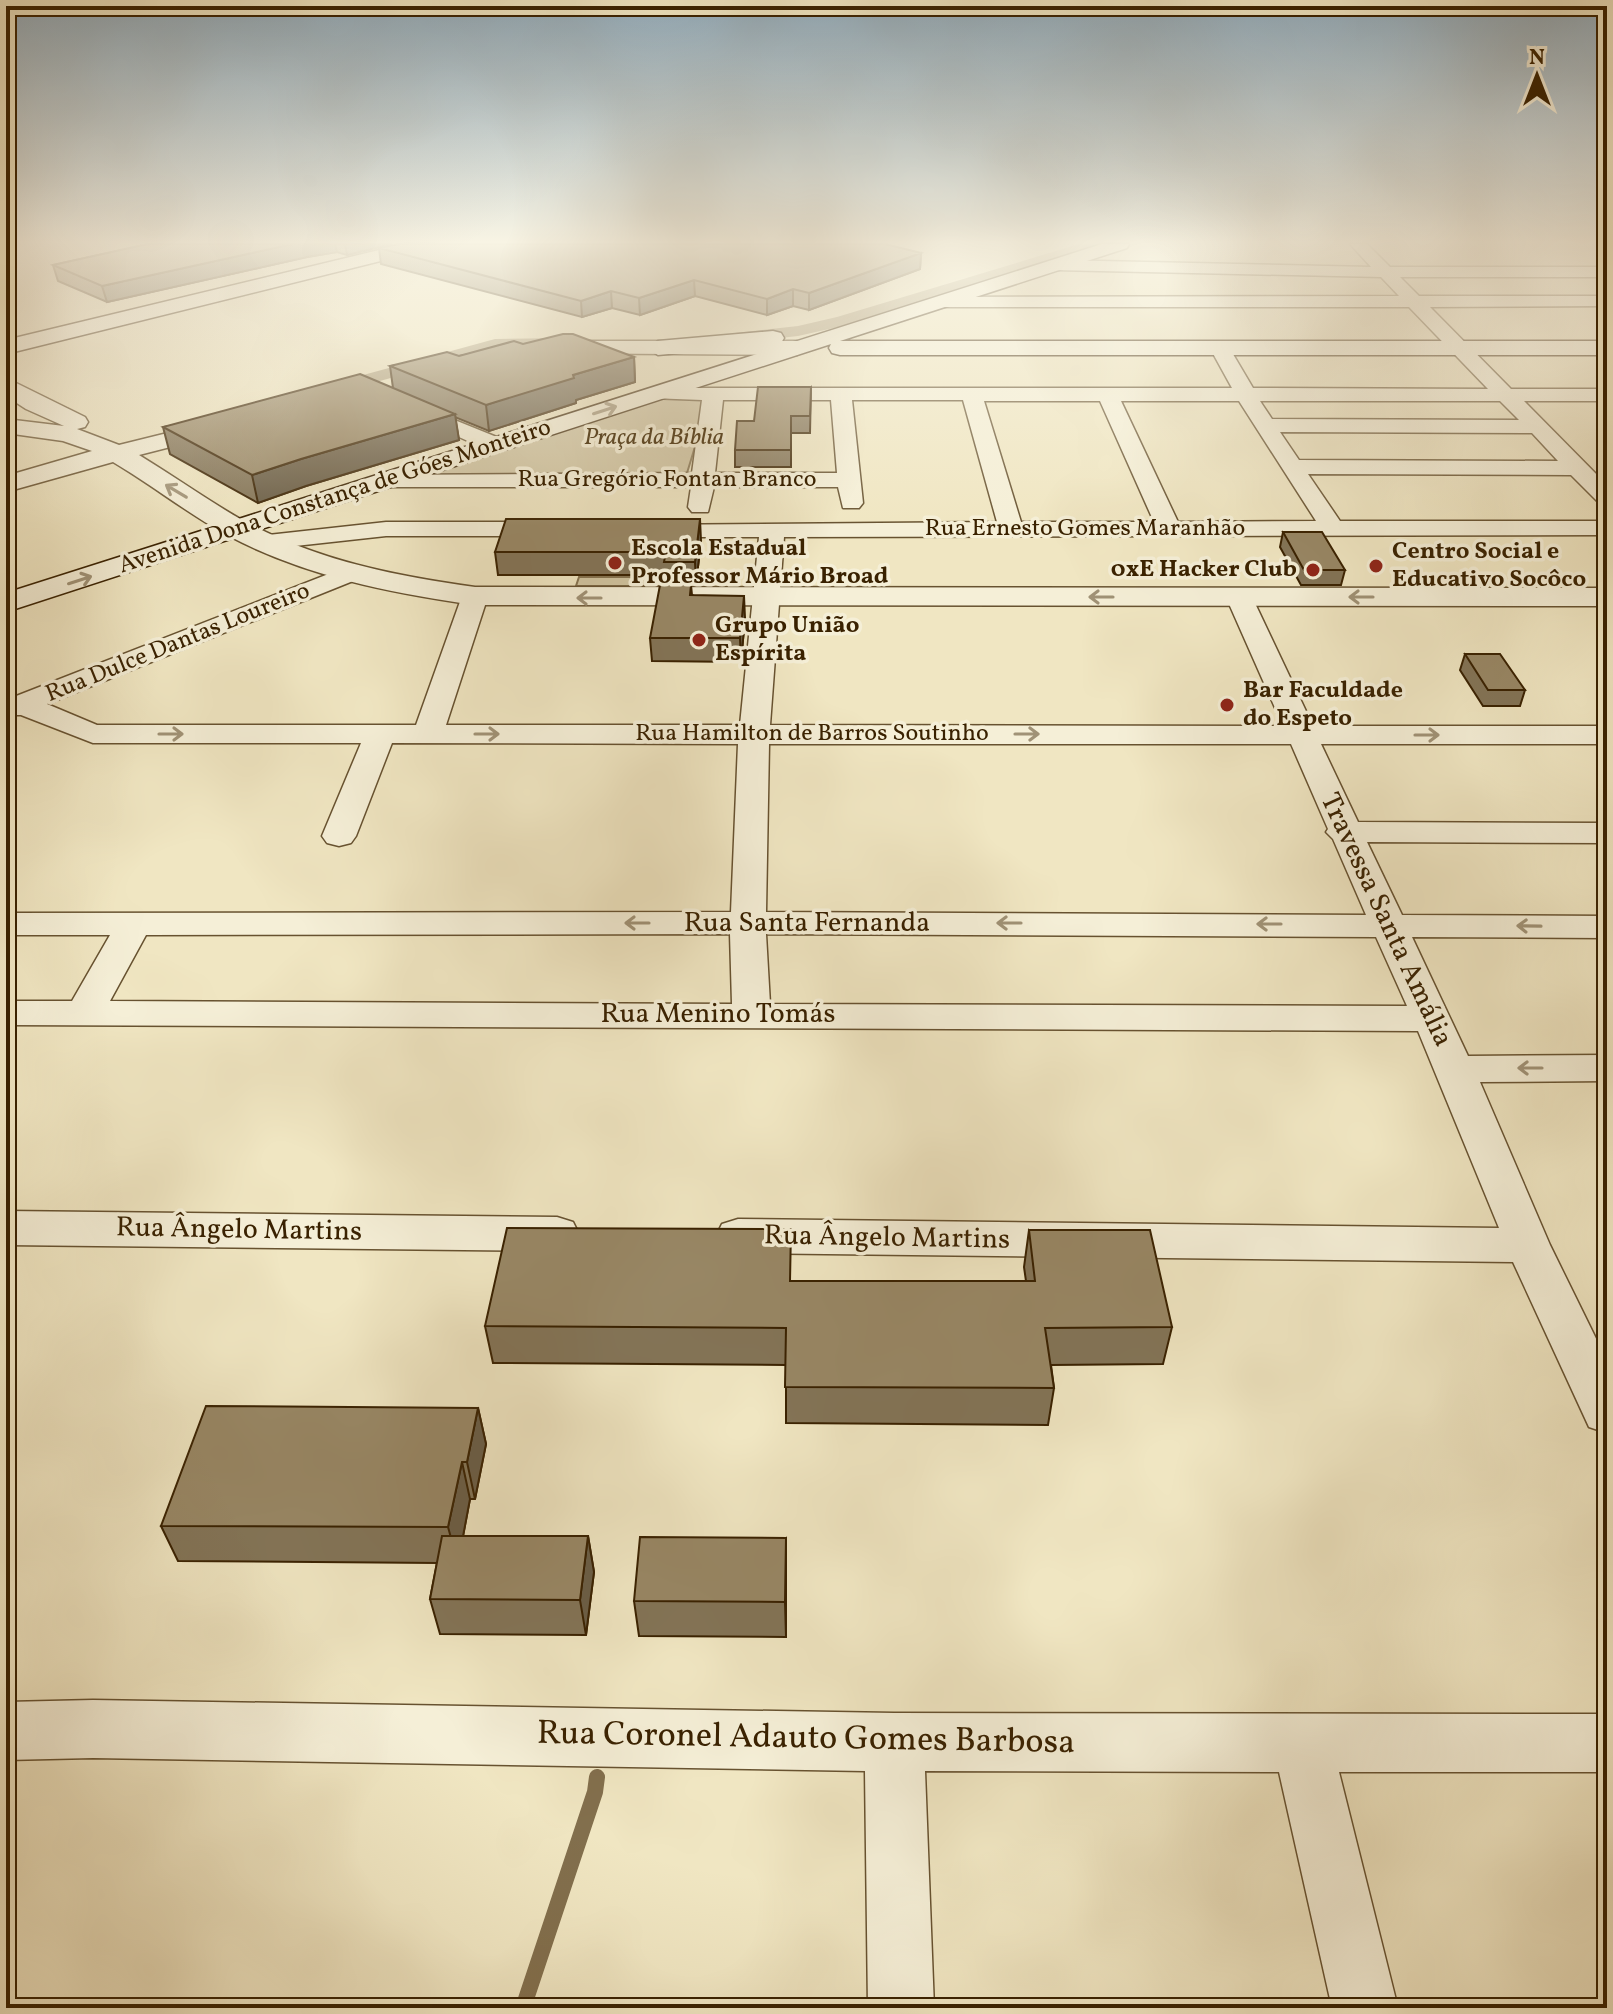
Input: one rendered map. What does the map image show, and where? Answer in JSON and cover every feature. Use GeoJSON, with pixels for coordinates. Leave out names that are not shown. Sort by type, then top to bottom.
{"type":"FeatureCollection","features":[{"type":"Feature","properties":{"kind":"main road"},"geometry":{"type":"LineString","coordinates":[[6,347],[43,338]]}},
{"type":"Feature","properties":{"kind":"main road"},"geometry":{"type":"LineString","coordinates":[[658,348],[771,338]]}},
{"type":"Feature","properties":{"kind":"main road","name":"Avenida Dona Constança de Góes Monteiro"},"geometry":{"type":"LineString","coordinates":[[6,603],[829,338]]}},
{"type":"Feature","properties":{"kind":"main road"},"geometry":{"type":"LineString","coordinates":[[954,338],[971,342],[1220,348],[1582,338]]}},
{"type":"Feature","properties":{"kind":"main road"},"geometry":{"type":"LineString","coordinates":[[532,348],[797,348],[971,342],[1455,343],[1607,348]]}},
{"type":"Feature","properties":{"kind":"main road"},"geometry":{"type":"LineString","coordinates":[[6,385],[35,404],[78,423],[129,436],[176,439]]}},
{"type":"Feature","properties":{"kind":"main road"},"geometry":{"type":"LineString","coordinates":[[6,484],[248,419]]}},
{"type":"Feature","properties":{"kind":"main road"},"geometry":{"type":"LineString","coordinates":[[6,426],[60,432],[84,439],[115,454],[238,529],[268,542],[315,546],[349,574],[400,586],[475,596],[1607,597]]}},
{"type":"Feature","properties":{"kind":"street"},"geometry":{"type":"LineString","coordinates":[[1450,338],[1607,498]]}},
{"type":"Feature","properties":{"kind":"street"},"geometry":{"type":"LineString","coordinates":[[1220,348],[1246,395],[1332,528]]}},
{"type":"Feature","properties":{"kind":"street"},"geometry":{"type":"LineString","coordinates":[[657,394],[1607,395]]}},
{"type":"Feature","properties":{"kind":"street"},"geometry":{"type":"LineString","coordinates":[[696,530],[713,394]]}},
{"type":"Feature","properties":{"kind":"street"},"geometry":{"type":"LineString","coordinates":[[841,395],[852,530]]}},
{"type":"Feature","properties":{"kind":"street"},"geometry":{"type":"LineString","coordinates":[[972,395],[1011,529]]}},
{"type":"Feature","properties":{"kind":"street"},"geometry":{"type":"LineString","coordinates":[[1108,395],[1169,529]]}},
{"type":"Feature","properties":{"kind":"street"},"geometry":{"type":"LineString","coordinates":[[1362,395],[1403,468],[1444,528]]}},
{"type":"Feature","properties":{"kind":"street"},"geometry":{"type":"LineString","coordinates":[[390,400],[496,445]]}},
{"type":"Feature","properties":{"kind":"street"},"geometry":{"type":"LineString","coordinates":[[1266,425],[1539,427]]}},
{"type":"Feature","properties":{"kind":"street"},"geometry":{"type":"LineString","coordinates":[[1293,467],[1578,468]]}},
{"type":"Feature","properties":{"kind":"street","name":"Rua Gregório Fontan Branco"},"geometry":{"type":"LineString","coordinates":[[387,480],[850,480]]}},
{"type":"Feature","properties":{"kind":"street","name":"Rua Ernesto Gomes Maranhão"},"geometry":{"type":"LineString","coordinates":[[619,530],[1607,528]]}},
{"type":"Feature","properties":{"kind":"street"},"geometry":{"type":"LineString","coordinates":[[315,546],[386,529],[572,529]]}},
{"type":"Feature","properties":{"kind":"street"},"geometry":{"type":"LineString","coordinates":[[751,1014],[748,923],[754,734],[772,530]]}},
{"type":"Feature","properties":{"kind":"street","name":"Rua Dulce Dantas Loureiro"},"geometry":{"type":"LineString","coordinates":[[15,708],[349,574]]}},
{"type":"Feature","properties":{"kind":"street"},"geometry":{"type":"LineString","coordinates":[[428,734],[475,596]]}},
{"type":"Feature","properties":{"kind":"street","name":"Travessa Santa Amália"},"geometry":{"type":"LineString","coordinates":[[1239,597],[1343,832],[1454,1069],[1528,1245],[1607,1412]]}},
{"type":"Feature","properties":{"kind":"street","name":"Rua Hamilton de Barros Soutinho"},"geometry":{"type":"LineString","coordinates":[[15,708],[93,734],[1607,735]]}},
{"type":"Feature","properties":{"kind":"street"},"geometry":{"type":"LineString","coordinates":[[339,836],[380,734]]}},
{"type":"Feature","properties":{"kind":"street"},"geometry":{"type":"LineString","coordinates":[[1343,832],[1607,833]]}},
{"type":"Feature","properties":{"kind":"street","name":"Rua Santa Fernanda"},"geometry":{"type":"LineString","coordinates":[[6,924],[1388,924],[1607,927]]}},
{"type":"Feature","properties":{"kind":"street"},"geometry":{"type":"LineString","coordinates":[[84,1013],[133,925]]}},
{"type":"Feature","properties":{"kind":"street","name":"Rua Menino Tomás"},"geometry":{"type":"LineString","coordinates":[[6,1013],[1431,1019]]}},
{"type":"Feature","properties":{"kind":"street"},"geometry":{"type":"LineString","coordinates":[[1454,1069],[1607,1068]]}},
{"type":"Feature","properties":{"kind":"street","name":"Rua Ângelo Martins"},"geometry":{"type":"LineString","coordinates":[[6,1228],[592,1235]]}},
{"type":"Feature","properties":{"kind":"street","name":"Rua Ângelo Martins"},"geometry":{"type":"LineString","coordinates":[[703,1236],[1528,1245]]}},
{"type":"Feature","properties":{"kind":"street","name":"Rua Coronel Adauto Gomes Barbosa"},"geometry":{"type":"LineString","coordinates":[[6,1731],[93,1729],[894,1742],[1607,1743]]}},
{"type":"Feature","properties":{"kind":"street"},"geometry":{"type":"LineString","coordinates":[[894,1742],[901,2008]]}},
{"type":"Feature","properties":{"kind":"street"},"geometry":{"type":"LineString","coordinates":[[1302,1743],[1365,2008]]}},
{"type":"Feature","properties":{"kind":"green space","name":"Praça da Bíblia"},"geometry":{"type":"Polygon","coordinates":[[[676,388],[711,394],[687,473],[387,480],[676,388]]]}},
{"type":"Feature","properties":{"kind":"green space"},"geometry":{"type":"Polygon","coordinates":[[[579,577],[679,577],[677,586],[576,586],[579,577]]]}},
{"type":"Feature","properties":{"kind":"building"},"geometry":{"type":"Polygon","coordinates":[[[547,338],[584,338],[634,357],[486,405],[390,366],[447,352],[459,356],[514,341],[523,344],[547,338]]]}},
{"type":"Feature","properties":{"kind":"building"},"geometry":{"type":"Polygon","coordinates":[[[360,374],[455,414],[252,475],[163,427],[360,374]]]}},
{"type":"Feature","properties":{"kind":"building"},"geometry":{"type":"Polygon","coordinates":[[[758,387],[811,387],[810,416],[791,416],[791,450],[735,450],[737,421],[754,421],[758,387]]]}},
{"type":"Feature","properties":{"kind":"building"},"geometry":{"type":"Polygon","coordinates":[[[506,519],[700,519],[695,562],[664,562],[666,552],[495,552],[506,519]]]}},
{"type":"Feature","properties":{"kind":"building"},"geometry":{"type":"Polygon","coordinates":[[[1283,532],[1322,532],[1345,570],[1304,570],[1283,532]]]}},
{"type":"Feature","properties":{"kind":"building"},"geometry":{"type":"Polygon","coordinates":[[[660,585],[691,585],[690,595],[744,596],[740,638],[650,638],[660,585]]]}},
{"type":"Feature","properties":{"kind":"building"},"geometry":{"type":"Polygon","coordinates":[[[1465,654],[1500,654],[1525,690],[1488,690],[1465,654]]]}},
{"type":"Feature","properties":{"kind":"building"},"geometry":{"type":"Polygon","coordinates":[[[507,1228],[791,1229],[790,1281],[1035,1281],[1029,1230],[1150,1230],[1172,1327],[1045,1328],[1054,1388],[785,1387],[786,1328],[485,1326],[507,1228]]]}},
{"type":"Feature","properties":{"kind":"building"},"geometry":{"type":"Polygon","coordinates":[[[206,1406],[478,1408],[467,1462],[462,1462],[448,1527],[161,1526],[206,1406]]]}},
{"type":"Feature","properties":{"kind":"building"},"geometry":{"type":"Polygon","coordinates":[[[442,1536],[588,1536],[580,1600],[430,1599],[442,1536]]]}},
{"type":"Feature","properties":{"kind":"building"},"geometry":{"type":"Polygon","coordinates":[[[640,1537],[786,1538],[785,1602],[634,1601],[640,1537]]]}},
{"type":"Feature","properties":{"kind":"waterway"},"geometry":{"type":"LineString","coordinates":[[329,390],[495,344],[570,343]]}},
{"type":"Feature","properties":{"kind":"waterway"},"geometry":{"type":"LineString","coordinates":[[523,2008],[595,1792],[597,1777]]}},
{"type":"Feature","properties":{"kind":"place","name":"Escola Estadual Professor Mário Broad"},"geometry":{"type":"Point","coordinates":[615,563]}},
{"type":"Feature","properties":{"kind":"place","name":"Centro Social e Educativo Socôco"},"geometry":{"type":"Point","coordinates":[1376,566]}},
{"type":"Feature","properties":{"kind":"place","name":"0xE Hacker Club"},"geometry":{"type":"Point","coordinates":[1313,570]}},
{"type":"Feature","properties":{"kind":"place","name":"Grupo União Espírita"},"geometry":{"type":"Point","coordinates":[699,640]}},
{"type":"Feature","properties":{"kind":"place","name":"Bar Faculdade do Espeto"},"geometry":{"type":"Point","coordinates":[1227,705]}}]}
